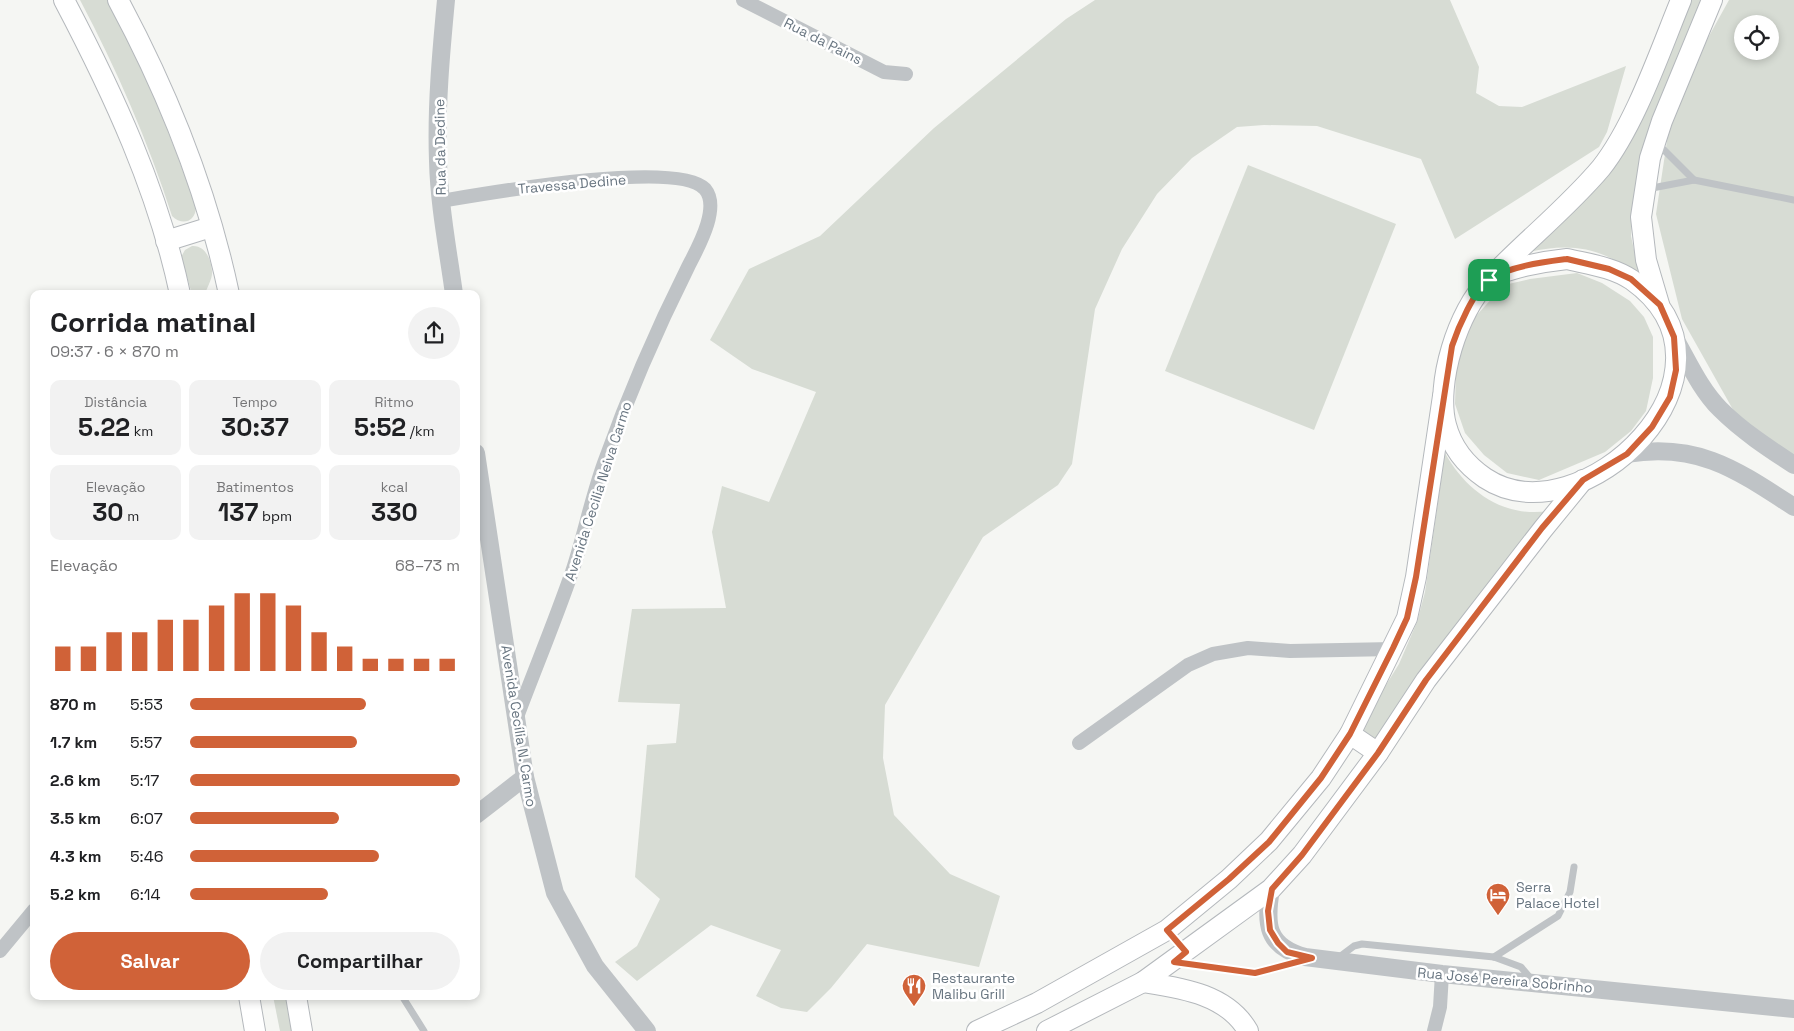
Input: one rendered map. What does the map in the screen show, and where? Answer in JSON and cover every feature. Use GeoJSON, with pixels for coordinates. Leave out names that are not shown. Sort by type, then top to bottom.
{"type":"FeatureCollection","features":[{"type":"Feature","properties":{"kind":"main road"},"geometry":{"type":"LineString","coordinates":[[64,0],[133,141],[166,241],[179,290]]}},
{"type":"Feature","properties":{"kind":"main road"},"geometry":{"type":"LineString","coordinates":[[118,0],[151,62],[188,150],[228,290]]}},
{"type":"Feature","properties":{"kind":"main road"},"geometry":{"type":"LineString","coordinates":[[977,1031],[1037,1003],[1167,930],[1229,879],[1269,842],[1321,778],[1350,734],[1407,618],[1416,577],[1452,346],[1463,315],[1489,280],[1602,167],[1622,134],[1649,81],[1681,0]]}},
{"type":"Feature","properties":{"kind":"main road"},"geometry":{"type":"LineString","coordinates":[[1443,396],[1446,424],[1453,444],[1469,467],[1494,484],[1520,492],[1552,490],[1583,480],[1627,454],[1652,427],[1670,397],[1676,370],[1674,337],[1660,305],[1646,260],[1641,217],[1655,141],[1712,0]]}},
{"type":"Feature","properties":{"kind":"main road"},"geometry":{"type":"LineString","coordinates":[[166,241],[211,226]]}},
{"type":"Feature","properties":{"kind":"main road"},"geometry":{"type":"LineString","coordinates":[[1489,280],[1532,263],[1567,259],[1609,269],[1631,279],[1660,305]]}},
{"type":"Feature","properties":{"kind":"main road"},"geometry":{"type":"LineString","coordinates":[[1047,1031],[1143,982],[1272,889],[1302,855],[1378,753],[1426,680],[1542,528],[1583,480]]}},
{"type":"Feature","properties":{"kind":"main road"},"geometry":{"type":"LineString","coordinates":[[1350,734],[1378,753]]}},
{"type":"Feature","properties":{"kind":"main road"},"geometry":{"type":"LineString","coordinates":[[1167,930],[1180,957]]}},
{"type":"Feature","properties":{"kind":"main road"},"geometry":{"type":"LineString","coordinates":[[1143,982],[1178,988],[1216,1001],[1240,1017],[1248,1031]]}},
{"type":"Feature","properties":{"kind":"main road"},"geometry":{"type":"LineString","coordinates":[[250,1000],[255,1031]]}},
{"type":"Feature","properties":{"kind":"main road"},"geometry":{"type":"LineString","coordinates":[[297,1000],[302,1031]]}},
{"type":"Feature","properties":{"kind":"street","name":"Rua da Dedine"},"geometry":{"type":"LineString","coordinates":[[446,0],[438,88],[438,161],[441,201],[453,290]]}},
{"type":"Feature","properties":{"kind":"street","name":"Rua da Pains"},"geometry":{"type":"LineString","coordinates":[[743,0],[884,72],[906,74]]}},
{"type":"Feature","properties":{"kind":"street","name":"Travessa Dedine"},"geometry":{"type":"LineString","coordinates":[[441,201],[542,184],[605,178],[685,179],[705,190],[710,199],[710,214]]}},
{"type":"Feature","properties":{"kind":"street","name":"Avenida Cecilia Neiva Carmo"},"geometry":{"type":"LineString","coordinates":[[517,717],[572,571],[603,466],[629,395],[653,338],[701,240],[710,214]]}},
{"type":"Feature","properties":{"kind":"street"},"geometry":{"type":"LineString","coordinates":[[1674,337],[1706,392],[1720,409],[1754,439],[1794,465]]}},
{"type":"Feature","properties":{"kind":"street"},"geometry":{"type":"LineString","coordinates":[[1627,454],[1646,451],[1678,451],[1704,456],[1754,481],[1794,507]]}},
{"type":"Feature","properties":{"kind":"street","name":"Avenida Cecília N. Carmo"},"geometry":{"type":"LineString","coordinates":[[480,479],[526,777],[555,893],[595,966],[647,1031]]}},
{"type":"Feature","properties":{"kind":"street"},"geometry":{"type":"LineString","coordinates":[[1079,743],[1188,665],[1214,654],[1248,648],[1300,651],[1393,648]]}},
{"type":"Feature","properties":{"kind":"street"},"geometry":{"type":"LineString","coordinates":[[480,812],[526,777]]}},
{"type":"Feature","properties":{"kind":"street","name":"Rua José Pereira Sobrinho"},"geometry":{"type":"LineString","coordinates":[[1272,889],[1268,911],[1270,930],[1278,943],[1287,952],[1312,958],[1332,962],[1442,974],[1794,1009]]}},
{"type":"Feature","properties":{"kind":"street"},"geometry":{"type":"LineString","coordinates":[[0,952],[30,915]]}},
{"type":"Feature","properties":{"kind":"street"},"geometry":{"type":"LineString","coordinates":[[1434,1031],[1440,1007],[1442,974]]}},
{"type":"Feature","properties":{"kind":"lane"},"geometry":{"type":"LineString","coordinates":[[1655,141],[1694,180]]}},
{"type":"Feature","properties":{"kind":"lane"},"geometry":{"type":"LineString","coordinates":[[1645,190],[1694,180],[1794,200]]}},
{"type":"Feature","properties":{"kind":"lane"},"geometry":{"type":"LineString","coordinates":[[1494,957],[1558,916],[1570,892],[1574,868]]}},
{"type":"Feature","properties":{"kind":"lane"},"geometry":{"type":"LineString","coordinates":[[1332,962],[1354,946],[1362,944],[1494,957],[1521,967],[1534,982]]}},
{"type":"Feature","properties":{"kind":"lane"},"geometry":{"type":"LineString","coordinates":[[1180,957],[1255,973],[1312,958]]}},
{"type":"Feature","properties":{"kind":"lane"},"geometry":{"type":"LineString","coordinates":[[405,1000],[424,1031]]}},
{"type":"Feature","properties":{"kind":"shaded area"},"geometry":{"type":"Polygon","coordinates":[[[80,0],[109,0],[122,26],[167,128],[196,208],[193,217],[187,221],[180,221],[172,216],[153,160],[131,106],[80,0]]]}},
{"type":"Feature","properties":{"kind":"shaded area"},"geometry":{"type":"Polygon","coordinates":[[[1095,0],[1450,0],[1479,67],[1476,93],[1499,106],[1522,107],[1626,66],[1607,132],[1599,147],[1455,239],[1421,159],[1317,126],[1264,125],[1237,127],[1192,158],[1157,194],[1122,249],[1095,309],[1072,464],[1058,485],[983,537],[885,705],[883,758],[894,815],[950,874],[1000,896],[979,967],[867,944],[831,988],[807,1012],[781,1008],[756,996],[781,950],[711,925],[637,981],[615,962],[637,946],[660,899],[635,877],[647,745],[676,743],[680,704],[618,702],[632,609],[726,608],[712,532],[722,486],[769,502],[816,392],[752,369],[710,340],[749,269],[820,236],[934,128],[1066,19],[1095,0]]]}},
{"type":"Feature","properties":{"kind":"shaded area"},"geometry":{"type":"Polygon","coordinates":[[[1686,0],[1705,0],[1641,159],[1633,204],[1631,236],[1640,278],[1614,260],[1588,250],[1560,248],[1529,252],[1601,184],[1624,150],[1686,0]]]}},
{"type":"Feature","properties":{"kind":"shaded area"},"geometry":{"type":"Polygon","coordinates":[[[1729,0],[1794,0],[1794,456],[1736,415],[1682,319],[1656,214],[1673,101],[1729,0]]]}},
{"type":"Feature","properties":{"kind":"shaded area"},"geometry":{"type":"Polygon","coordinates":[[[1248,165],[1396,224],[1314,430],[1165,371],[1248,165]]]}},
{"type":"Feature","properties":{"kind":"shaded area"},"geometry":{"type":"Polygon","coordinates":[[[192,246],[197,246],[204,250],[212,271],[212,277],[207,290],[191,290],[181,257],[185,250],[192,246]]]}},
{"type":"Feature","properties":{"kind":"shaded area"},"geometry":{"type":"Polygon","coordinates":[[[1577,273],[1602,283],[1630,301],[1644,317],[1653,337],[1653,378],[1646,411],[1631,431],[1605,452],[1539,480],[1507,473],[1484,455],[1465,433],[1455,404],[1456,371],[1462,344],[1475,317],[1504,285],[1530,279],[1577,273]]]}},
{"type":"Feature","properties":{"kind":"shaded area"},"geometry":{"type":"Polygon","coordinates":[[[1445,453],[1464,479],[1488,499],[1501,506],[1516,510],[1532,512],[1549,511],[1374,744],[1358,730],[1399,664],[1417,622],[1425,592],[1445,453]]]}},
{"type":"Feature","properties":{"kind":"shaded area"},"geometry":{"type":"Polygon","coordinates":[[[274,1000],[287,1000],[292,1031],[280,1031],[274,1000]]]}},
{"type":"Feature","properties":{"kind":"place","name":"Serra Palace Hotel"},"geometry":{"type":"Point","coordinates":[1498,916]}},
{"type":"Feature","properties":{"kind":"place","name":"Restaurante Malibu Grill"},"geometry":{"type":"Point","coordinates":[914,1007]}},
{"type":"Feature","properties":{"kind":"route"},"geometry":{"type":"LineString","coordinates":[[1567,259],[1609,269],[1631,279],[1660,305],[1674,337],[1676,370],[1670,397],[1652,427],[1627,454],[1583,480],[1542,528],[1426,680],[1378,753],[1302,855],[1272,889],[1268,911],[1270,930],[1278,943],[1287,952],[1312,958],[1275,970],[1255,973],[1174,962],[1186,952],[1167,930],[1229,879],[1269,842],[1321,778],[1350,734],[1407,618],[1416,577],[1452,346],[1463,315],[1489,280],[1532,263],[1567,259]]}}]}
